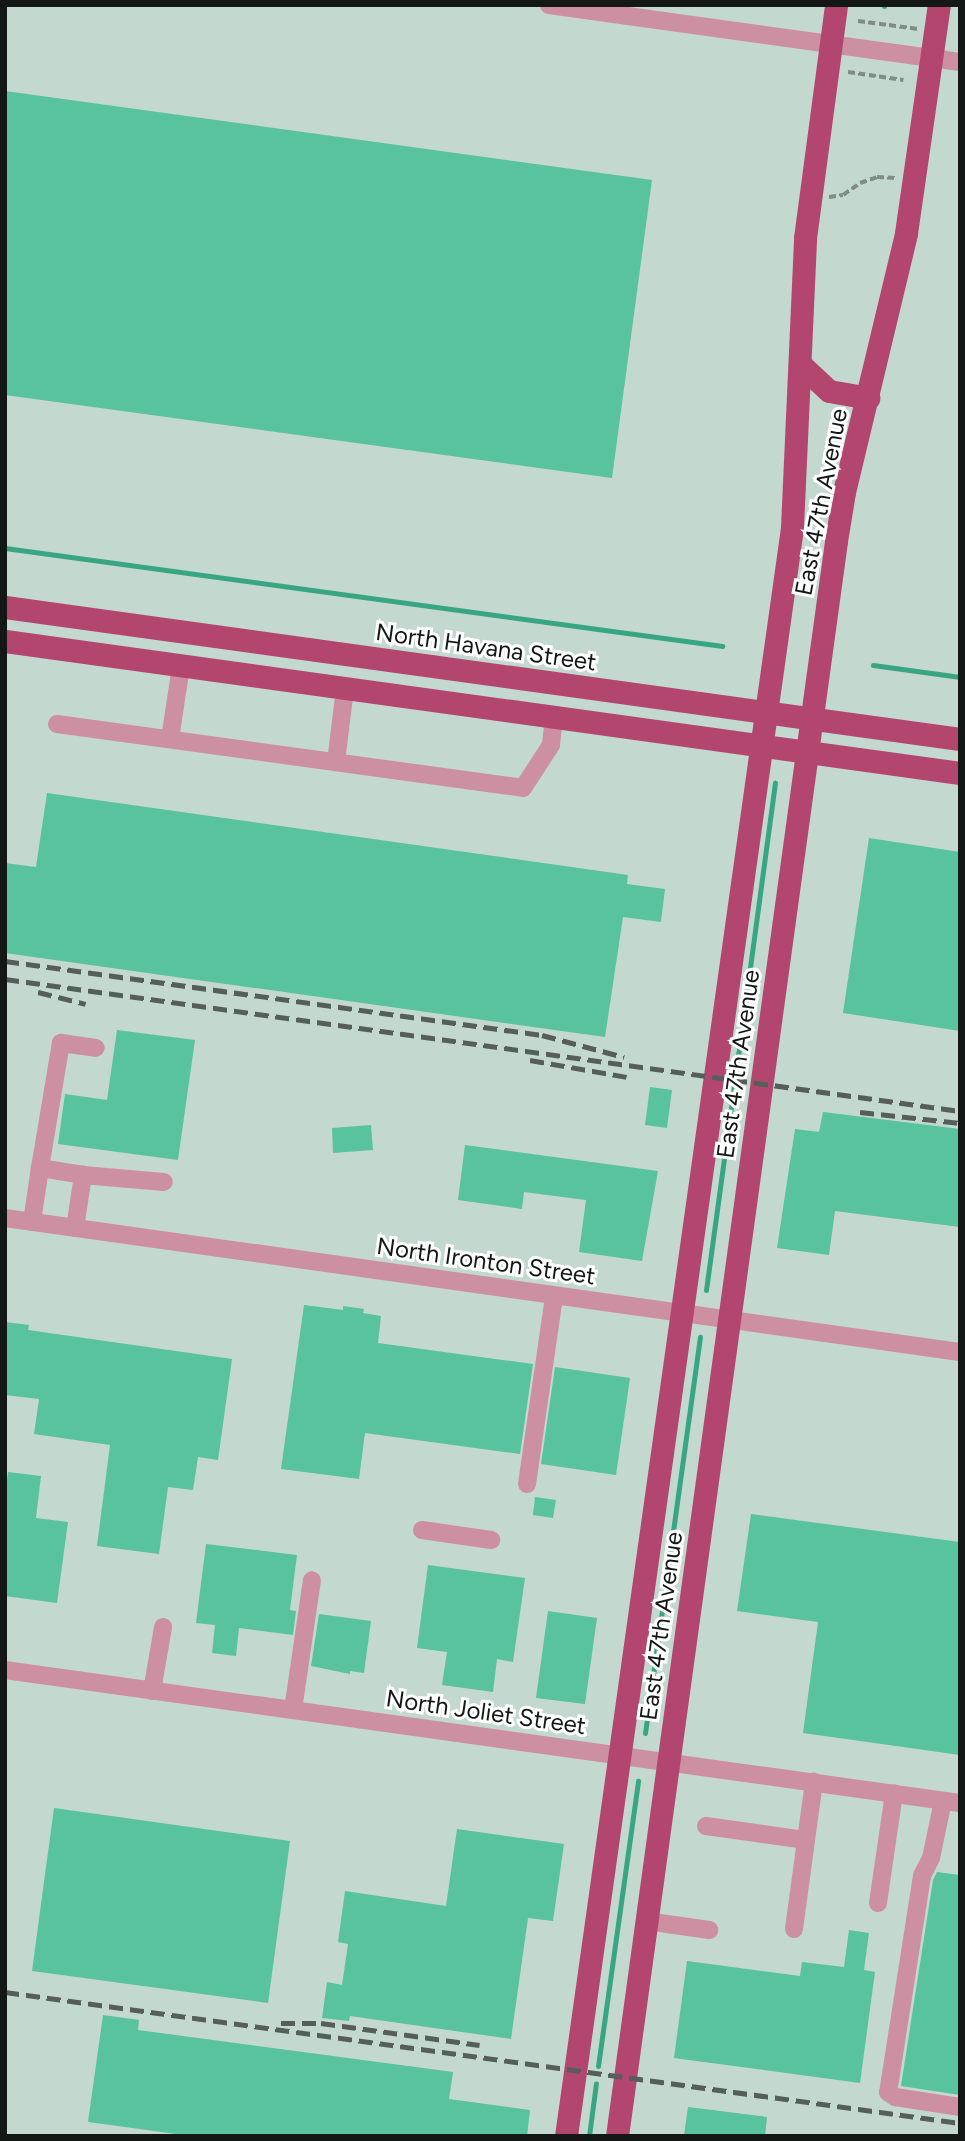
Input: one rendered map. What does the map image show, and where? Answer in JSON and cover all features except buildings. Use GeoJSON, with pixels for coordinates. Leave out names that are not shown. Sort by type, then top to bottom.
{"type":"FeatureCollection","features":[{"type":"Feature","properties":{"kind":"main road","name":"East 47th Avenue"},"geometry":{"type":"LineString","coordinates":[[566,2136],[759,745],[792,527],[807,215],[836,5]]}},
{"type":"Feature","properties":{"kind":"main road","name":"East 47th Avenue"},"geometry":{"type":"LineString","coordinates":[[617,2136],[839,516],[906,233],[939,5]]}},
{"type":"Feature","properties":{"kind":"main road"},"geometry":{"type":"LineString","coordinates":[[801,365],[829,391],[867,398]]}},
{"type":"Feature","properties":{"kind":"main road","name":"North Havana Street"},"geometry":{"type":"LineString","coordinates":[[5,607],[960,739]]}},
{"type":"Feature","properties":{"kind":"main road"},"geometry":{"type":"LineString","coordinates":[[5,641],[960,773]]}},
{"type":"Feature","properties":{"kind":"street"},"geometry":{"type":"LineString","coordinates":[[548,5],[960,62]]}},
{"type":"Feature","properties":{"kind":"street"},"geometry":{"type":"LineString","coordinates":[[170,740],[181,666]]}},
{"type":"Feature","properties":{"kind":"street"},"geometry":{"type":"LineString","coordinates":[[336,762],[345,689]]}},
{"type":"Feature","properties":{"kind":"street"},"geometry":{"type":"LineString","coordinates":[[57,724],[523,788],[551,745],[554,717]]}},
{"type":"Feature","properties":{"kind":"street"},"geometry":{"type":"LineString","coordinates":[[32,1222],[61,1043],[96,1048]]}},
{"type":"Feature","properties":{"kind":"street"},"geometry":{"type":"LineString","coordinates":[[40,1168],[83,1175],[164,1182]]}},
{"type":"Feature","properties":{"kind":"street"},"geometry":{"type":"LineString","coordinates":[[75,1228],[83,1175]]}},
{"type":"Feature","properties":{"kind":"street","name":"North Ironton Street"},"geometry":{"type":"LineString","coordinates":[[5,1218],[960,1352]]}},
{"type":"Feature","properties":{"kind":"street"},"geometry":{"type":"LineString","coordinates":[[527,1484],[554,1296]]}},
{"type":"Feature","properties":{"kind":"street"},"geometry":{"type":"LineString","coordinates":[[422,1530],[491,1540]]}},
{"type":"Feature","properties":{"kind":"street"},"geometry":{"type":"LineString","coordinates":[[293,1710],[312,1580]]}},
{"type":"Feature","properties":{"kind":"street"},"geometry":{"type":"LineString","coordinates":[[152,1690],[163,1627]]}},
{"type":"Feature","properties":{"kind":"street","name":"North Joliet Street"},"geometry":{"type":"LineString","coordinates":[[5,1670],[951,1802]]}},
{"type":"Feature","properties":{"kind":"street"},"geometry":{"type":"LineString","coordinates":[[794,1929],[814,1782]]}},
{"type":"Feature","properties":{"kind":"street"},"geometry":{"type":"LineString","coordinates":[[878,1903],[894,1793]]}},
{"type":"Feature","properties":{"kind":"street"},"geometry":{"type":"LineString","coordinates":[[951,1802],[932,1858],[922,1876],[888,2092],[895,2097],[960,2107]]}},
{"type":"Feature","properties":{"kind":"street"},"geometry":{"type":"LineString","coordinates":[[706,1826],[806,1840]]}},
{"type":"Feature","properties":{"kind":"street"},"geometry":{"type":"LineString","coordinates":[[646,1921],[709,1930]]}},
{"type":"Feature","properties":{"kind":"path"},"geometry":{"type":"LineString","coordinates":[[859,21],[920,30]]}},
{"type":"Feature","properties":{"kind":"path"},"geometry":{"type":"LineString","coordinates":[[842,72],[903,80]]}},
{"type":"Feature","properties":{"kind":"path"},"geometry":{"type":"LineString","coordinates":[[820,196],[843,195],[860,183],[877,177],[897,178]]}},
{"type":"Feature","properties":{"kind":"shaded area"},"geometry":{"type":"Polygon","coordinates":[[[5,5],[960,5],[960,2136],[5,2136],[5,5]]]}},
{"type":"Feature","properties":{"kind":"waterway"},"geometry":{"type":"LineString","coordinates":[[5,548],[722,646]]}},
{"type":"Feature","properties":{"kind":"waterway"},"geometry":{"type":"LineString","coordinates":[[873,665],[960,677]]}},
{"type":"Feature","properties":{"kind":"waterway"},"geometry":{"type":"LineString","coordinates":[[736,1071],[775,783]]}},
{"type":"Feature","properties":{"kind":"waterway"},"geometry":{"type":"LineString","coordinates":[[706,1290],[734,1086]]}},
{"type":"Feature","properties":{"kind":"waterway"},"geometry":{"type":"LineString","coordinates":[[645,1733],[700,1337]]}},
{"type":"Feature","properties":{"kind":"waterway"},"geometry":{"type":"LineString","coordinates":[[598,2066],[638,1781]]}},
{"type":"Feature","properties":{"kind":"waterway"},"geometry":{"type":"LineString","coordinates":[[589,2136],[596,2083]]}},
{"type":"Feature","properties":{"kind":"railway"},"geometry":{"type":"LineString","coordinates":[[5,961],[542,1035],[624,1057]]}},
{"type":"Feature","properties":{"kind":"railway"},"geometry":{"type":"LineString","coordinates":[[5,979],[960,1111]]}},
{"type":"Feature","properties":{"kind":"railway"},"geometry":{"type":"LineString","coordinates":[[38,992],[86,1004]]}},
{"type":"Feature","properties":{"kind":"railway"},"geometry":{"type":"LineString","coordinates":[[530,1060],[627,1077]]}},
{"type":"Feature","properties":{"kind":"railway"},"geometry":{"type":"LineString","coordinates":[[860,1112],[960,1123]]}},
{"type":"Feature","properties":{"kind":"railway"},"geometry":{"type":"LineString","coordinates":[[5,1992],[960,2123]]}},
{"type":"Feature","properties":{"kind":"railway"},"geometry":{"type":"LineString","coordinates":[[281,2023],[321,2023],[479,2045]]}}]}
